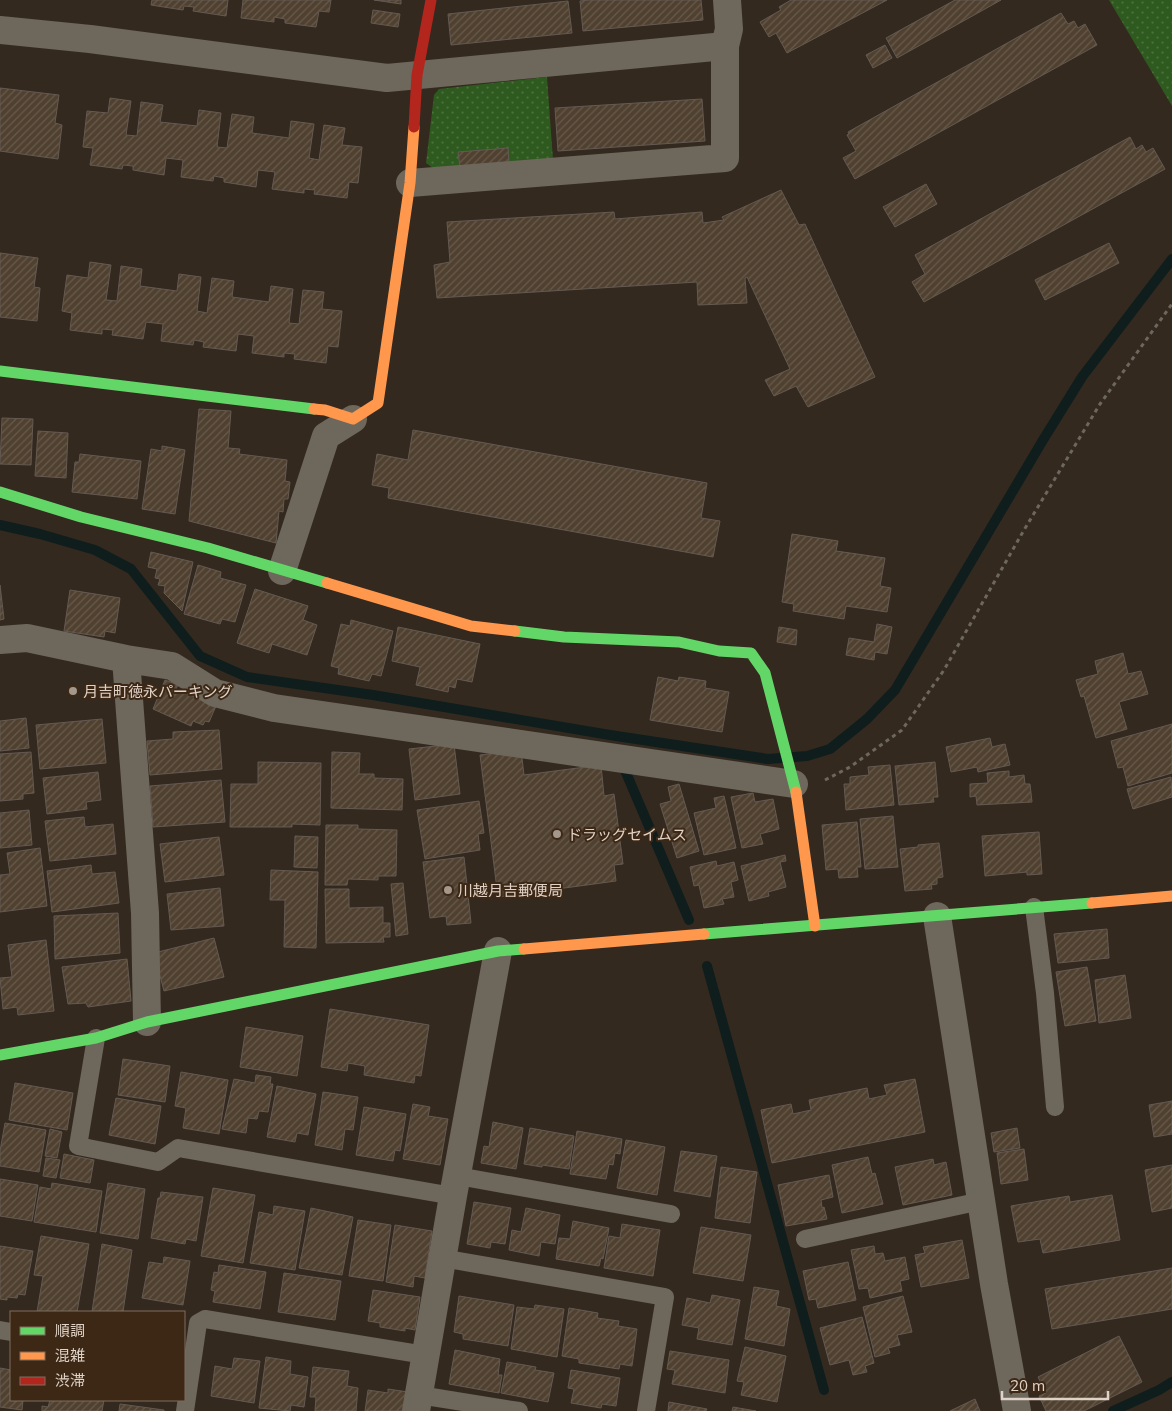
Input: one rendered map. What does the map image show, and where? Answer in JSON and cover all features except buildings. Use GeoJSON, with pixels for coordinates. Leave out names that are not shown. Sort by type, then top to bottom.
{"type":"FeatureCollection","features":[{"type":"Feature","properties":{"kind":"street"},"geometry":{"type":"LineString","coordinates":[[282,571],[326,436],[378,404],[410,183],[418,75],[431,0]]}},
{"type":"Feature","properties":{"kind":"street"},"geometry":{"type":"LineString","coordinates":[[410,183],[725,158],[725,46],[729,29],[728,0]]}},
{"type":"Feature","properties":{"kind":"street"},"geometry":{"type":"LineString","coordinates":[[0,30],[90,39],[388,78],[725,46]]}},
{"type":"Feature","properties":{"kind":"street"},"geometry":{"type":"LineString","coordinates":[[0,371],[325,410],[353,419]]}},
{"type":"Feature","properties":{"kind":"street"},"geometry":{"type":"LineString","coordinates":[[0,492],[81,517],[208,548],[471,626],[564,637],[679,642],[719,651],[751,653],[765,673],[795,787],[815,926]]}},
{"type":"Feature","properties":{"kind":"street"},"geometry":{"type":"LineString","coordinates":[[0,640],[27,638],[126,659],[172,666],[215,693],[274,708],[494,739],[795,787]]}},
{"type":"Feature","properties":{"kind":"street"},"geometry":{"type":"LineString","coordinates":[[126,659],[145,913],[147,1022]]}},
{"type":"Feature","properties":{"kind":"street"},"geometry":{"type":"LineString","coordinates":[[0,1054],[96,1038],[147,1022],[498,951],[1172,896]]}},
{"type":"Feature","properties":{"kind":"street"},"geometry":{"type":"LineString","coordinates":[[936,916],[981,1201],[1017,1411]]}},
{"type":"Feature","properties":{"kind":"street"},"geometry":{"type":"LineString","coordinates":[[418,1403],[442,1258],[498,951]]}},
{"type":"Feature","properties":{"kind":"lane"},"geometry":{"type":"LineString","coordinates":[[1034,907],[1055,1107]]}},
{"type":"Feature","properties":{"kind":"lane"},"geometry":{"type":"LineString","coordinates":[[96,1038],[78,1146],[158,1162],[178,1148],[671,1214]]}},
{"type":"Feature","properties":{"kind":"lane"},"geometry":{"type":"LineString","coordinates":[[805,1239],[981,1201]]}},
{"type":"Feature","properties":{"kind":"lane"},"geometry":{"type":"LineString","coordinates":[[442,1258],[665,1297],[646,1411]]}},
{"type":"Feature","properties":{"kind":"lane"},"geometry":{"type":"LineString","coordinates":[[185,1411],[198,1323],[204,1318],[425,1355]]}},
{"type":"Feature","properties":{"kind":"lane"},"geometry":{"type":"LineString","coordinates":[[418,1403],[519,1411]]}},
{"type":"Feature","properties":{"kind":"path"},"geometry":{"type":"LineString","coordinates":[[795,787],[829,779],[850,767],[902,730],[944,670],[1024,530],[1100,404],[1172,304]]}},
{"type":"Feature","properties":{"kind":"green space"},"geometry":{"type":"Polygon","coordinates":[[[1109,0],[1172,0],[1172,106],[1109,0]]]}},
{"type":"Feature","properties":{"kind":"green space"},"geometry":{"type":"Polygon","coordinates":[[[547,77],[553,160],[437,171],[426,163],[434,95],[439,89],[547,77]]]}},
{"type":"Feature","properties":{"kind":"waterway"},"geometry":{"type":"LineString","coordinates":[[0,525],[95,550],[131,569],[200,656],[247,677],[373,695],[610,735],[768,759],[807,756],[830,749],[867,719],[895,690],[1082,377],[1172,259]]}},
{"type":"Feature","properties":{"kind":"waterway"},"geometry":{"type":"LineString","coordinates":[[621,761],[689,920]]}},
{"type":"Feature","properties":{"kind":"waterway"},"geometry":{"type":"LineString","coordinates":[[707,966],[824,1390]]}},
{"type":"Feature","properties":{"kind":"waterway"},"geometry":{"type":"LineString","coordinates":[[1113,1411],[1172,1382]]}},
{"type":"Feature","properties":{"kind":"traffic: fast"},"geometry":{"type":"LineString","coordinates":[[0,371],[314,409]]}},
{"type":"Feature","properties":{"kind":"traffic: fast"},"geometry":{"type":"LineString","coordinates":[[0,492],[81,517],[208,548],[327,583]]}},
{"type":"Feature","properties":{"kind":"traffic: fast"},"geometry":{"type":"LineString","coordinates":[[515,631],[564,637],[679,642],[719,651],[751,653],[765,673],[796,792]]}},
{"type":"Feature","properties":{"kind":"traffic: fast"},"geometry":{"type":"LineString","coordinates":[[704,934],[1092,903]]}},
{"type":"Feature","properties":{"kind":"traffic: fast"},"geometry":{"type":"LineString","coordinates":[[0,1055],[96,1038],[147,1022],[498,951],[524,949]]}},
{"type":"Feature","properties":{"kind":"traffic: slow"},"geometry":{"type":"LineString","coordinates":[[314,409],[325,410],[353,419],[378,403],[410,183],[414,127]]}},
{"type":"Feature","properties":{"kind":"traffic: slow"},"geometry":{"type":"LineString","coordinates":[[327,583],[471,626],[515,631]]}},
{"type":"Feature","properties":{"kind":"traffic: slow"},"geometry":{"type":"LineString","coordinates":[[796,792],[815,926]]}},
{"type":"Feature","properties":{"kind":"traffic: slow"},"geometry":{"type":"LineString","coordinates":[[1092,903],[1172,896]]}},
{"type":"Feature","properties":{"kind":"traffic: slow"},"geometry":{"type":"LineString","coordinates":[[524,949],[704,934]]}},
{"type":"Feature","properties":{"kind":"traffic: jam"},"geometry":{"type":"LineString","coordinates":[[414,127],[417,75],[431,0]]}},
{"type":"Feature","properties":{"kind":"place","name":"月吉町徳永パーキング"},"geometry":{"type":"Point","coordinates":[73,691]}},
{"type":"Feature","properties":{"kind":"place","name":"ドラッグセイムス"},"geometry":{"type":"Point","coordinates":[557,834]}},
{"type":"Feature","properties":{"kind":"place","name":"川越月吉郵便局"},"geometry":{"type":"Point","coordinates":[448,890]}}]}
